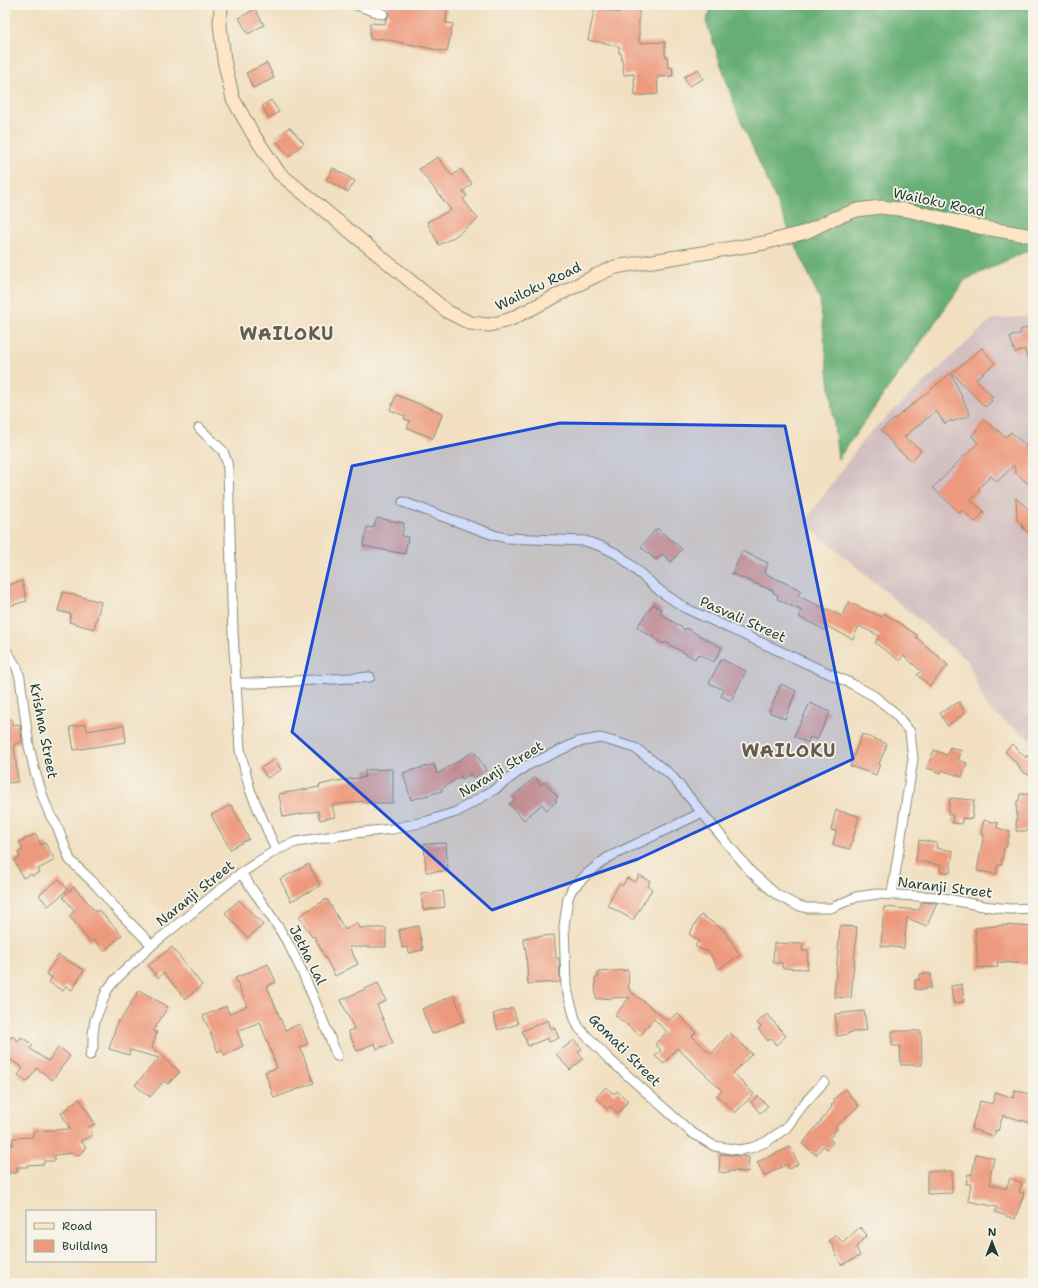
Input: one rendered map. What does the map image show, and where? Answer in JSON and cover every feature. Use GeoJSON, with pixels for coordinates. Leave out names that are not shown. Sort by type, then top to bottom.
{"type":"FeatureCollection","features":[{"type":"Feature","properties":{"kind":"street","name":"Wailoku Road"},"geometry":{"type":"LineString","coordinates":[[220,5],[220,24],[224,60],[233,99],[252,134],[279,173],[448,312],[470,323],[489,325],[509,320],[615,267],[764,243],[806,232],[835,218],[857,210],[880,207],[907,210],[979,227],[1033,236]]}},
{"type":"Feature","properties":{"kind":"street"},"geometry":{"type":"LineString","coordinates":[[356,5],[383,14]]}},
{"type":"Feature","properties":{"kind":"street"},"geometry":{"type":"LineString","coordinates":[[199,428],[223,451],[227,462],[233,625],[240,750],[250,790],[276,850]]}},
{"type":"Feature","properties":{"kind":"street","name":"Pasvali Street"},"geometry":{"type":"LineString","coordinates":[[403,502],[506,538],[584,541],[603,547],[619,555],[660,591],[685,608],[852,684],[874,696],[894,712],[910,732],[913,759],[892,894]]}},
{"type":"Feature","properties":{"kind":"street","name":"Krishna Street"},"geometry":{"type":"LineString","coordinates":[[8,653],[17,668],[20,678],[35,772],[44,800],[50,815],[57,826],[70,860],[152,945]]}},
{"type":"Feature","properties":{"kind":"street"},"geometry":{"type":"LineString","coordinates":[[236,683],[370,677]]}},
{"type":"Feature","properties":{"kind":"street","name":"Naranji Street"},"geometry":{"type":"LineString","coordinates":[[90,1055],[93,1047],[92,1034],[94,1020],[106,990],[115,980],[152,945],[241,873],[276,850],[296,842],[354,832],[392,829],[428,821],[456,812],[494,790],[526,766],[574,743],[600,738],[635,748],[670,774],[751,872],[777,895],[796,905],[807,908],[831,908],[856,898],[877,894],[892,894],[937,897],[983,906],[1010,909],[1033,908]]}},
{"type":"Feature","properties":{"kind":"street","name":"Gomati Street"},"geometry":{"type":"LineString","coordinates":[[701,813],[607,858],[588,872],[572,889],[568,898],[564,926],[566,986],[579,1028],[609,1059],[691,1132],[714,1146],[739,1150],[751,1148],[766,1142],[786,1128],[802,1106],[824,1082]]}},
{"type":"Feature","properties":{"kind":"street","name":"Jetha Lal"},"geometry":{"type":"LineString","coordinates":[[241,873],[280,930],[291,949],[337,1056]]}},
{"type":"Feature","properties":{"kind":"highlighted area"},"geometry":{"type":"Polygon","coordinates":[[[560,423],[785,426],[853,759],[638,859],[492,910],[292,732],[352,466],[560,423]]]}},
{"type":"Feature","properties":{"kind":"shaded area"},"geometry":{"type":"Polygon","coordinates":[[[1033,316],[1033,742],[986,707],[968,661],[804,523],[862,442],[992,319],[1033,316]]]}},
{"type":"Feature","properties":{"kind":"green space"},"geometry":{"type":"Polygon","coordinates":[[[713,5],[1033,5],[1033,248],[965,280],[838,459],[820,300],[737,112],[706,21],[713,5]]]}},
{"type":"Feature","properties":{"kind":"building"},"geometry":{"type":"Polygon","coordinates":[[[386,5],[447,5],[446,23],[453,24],[447,52],[379,38],[370,39],[370,23],[385,24],[386,19],[389,16],[386,5]]]}},
{"type":"Feature","properties":{"kind":"building"},"geometry":{"type":"Polygon","coordinates":[[[595,7],[619,13],[619,8],[639,8],[639,43],[665,42],[665,56],[667,56],[668,67],[672,67],[673,76],[657,77],[658,94],[635,96],[634,74],[624,75],[619,46],[588,40],[595,7]]]}},
{"type":"Feature","properties":{"kind":"building"},"geometry":{"type":"Polygon","coordinates":[[[255,9],[264,25],[248,34],[239,18],[255,9]]]}},
{"type":"Feature","properties":{"kind":"building"},"geometry":{"type":"Polygon","coordinates":[[[267,63],[274,78],[253,88],[246,73],[267,63]]]}},
{"type":"Feature","properties":{"kind":"building"},"geometry":{"type":"Polygon","coordinates":[[[698,69],[703,79],[689,86],[684,77],[698,69]]]}},
{"type":"Feature","properties":{"kind":"building"},"geometry":{"type":"Polygon","coordinates":[[[271,100],[279,112],[269,118],[262,106],[271,100]]]}},
{"type":"Feature","properties":{"kind":"building"},"geometry":{"type":"Polygon","coordinates":[[[289,127],[304,143],[290,156],[275,140],[289,127]]]}},
{"type":"Feature","properties":{"kind":"building"},"geometry":{"type":"Polygon","coordinates":[[[438,157],[452,176],[461,169],[472,184],[463,191],[467,196],[463,199],[478,219],[454,237],[439,245],[427,222],[451,210],[419,169],[438,157]]]}},
{"type":"Feature","properties":{"kind":"building"},"geometry":{"type":"Polygon","coordinates":[[[333,168],[355,181],[348,192],[326,180],[333,168]]]}},
{"type":"Feature","properties":{"kind":"building"},"geometry":{"type":"Polygon","coordinates":[[[1033,326],[1032,371],[1024,349],[1015,353],[1010,337],[1021,333],[1020,330],[1033,326]]]}},
{"type":"Feature","properties":{"kind":"building"},"geometry":{"type":"Polygon","coordinates":[[[982,348],[995,363],[976,379],[993,397],[990,399],[992,401],[985,407],[952,373],[982,348]]]}},
{"type":"Feature","properties":{"kind":"building"},"geometry":{"type":"Polygon","coordinates":[[[951,373],[970,415],[952,422],[951,420],[945,424],[936,411],[904,437],[921,450],[912,461],[896,448],[881,430],[951,373]]]}},
{"type":"Feature","properties":{"kind":"building"},"geometry":{"type":"Polygon","coordinates":[[[396,395],[443,413],[433,438],[407,428],[410,421],[404,419],[405,416],[390,410],[396,395]]]}},
{"type":"Feature","properties":{"kind":"building"},"geometry":{"type":"Polygon","coordinates":[[[984,420],[1006,437],[1011,432],[1027,447],[1033,442],[1033,488],[1015,472],[1014,465],[997,482],[991,476],[978,489],[980,491],[971,500],[984,512],[975,522],[962,510],[960,513],[933,488],[978,443],[972,436],[984,420]]]}},
{"type":"Feature","properties":{"kind":"building"},"geometry":{"type":"Polygon","coordinates":[[[1016,498],[1033,513],[1033,537],[1017,520],[1016,498]]]}},
{"type":"Feature","properties":{"kind":"building"},"geometry":{"type":"Polygon","coordinates":[[[377,518],[404,523],[402,536],[408,537],[405,554],[363,546],[367,527],[373,528],[377,518]]]}},
{"type":"Feature","properties":{"kind":"building"},"geometry":{"type":"Polygon","coordinates":[[[657,528],[682,549],[671,562],[662,554],[656,560],[641,547],[657,528]]]}},
{"type":"Feature","properties":{"kind":"building"},"geometry":{"type":"Polygon","coordinates":[[[742,551],[768,563],[764,573],[801,590],[798,596],[842,616],[848,602],[882,617],[884,613],[917,635],[916,637],[948,665],[930,686],[917,675],[921,671],[903,655],[900,661],[875,643],[880,636],[859,626],[853,639],[826,626],[825,630],[799,617],[802,611],[777,599],[778,595],[773,593],[774,591],[732,574],[742,551]]]}},
{"type":"Feature","properties":{"kind":"building"},"geometry":{"type":"Polygon","coordinates":[[[22,581],[27,601],[5,607],[5,586],[22,581]]]}},
{"type":"Feature","properties":{"kind":"building"},"geometry":{"type":"Polygon","coordinates":[[[63,592],[101,602],[94,629],[69,622],[71,614],[58,611],[63,592]]]}},
{"type":"Feature","properties":{"kind":"building"},"geometry":{"type":"Polygon","coordinates":[[[653,604],[662,610],[660,613],[685,630],[686,628],[722,648],[714,662],[698,654],[695,659],[665,642],[663,644],[637,627],[653,604]]]}},
{"type":"Feature","properties":{"kind":"building"},"geometry":{"type":"Polygon","coordinates":[[[721,659],[746,671],[731,701],[721,696],[724,690],[709,683],[721,659]]]}},
{"type":"Feature","properties":{"kind":"building"},"geometry":{"type":"Polygon","coordinates":[[[781,684],[796,691],[785,719],[769,712],[781,684]]]}},
{"type":"Feature","properties":{"kind":"building"},"geometry":{"type":"Polygon","coordinates":[[[959,702],[965,713],[947,726],[940,713],[959,702]]]}},
{"type":"Feature","properties":{"kind":"building"},"geometry":{"type":"Polygon","coordinates":[[[810,703],[830,712],[817,740],[810,737],[808,743],[794,736],[810,703]]]}},
{"type":"Feature","properties":{"kind":"building"},"geometry":{"type":"Polygon","coordinates":[[[5,719],[12,719],[12,725],[20,724],[22,742],[14,744],[18,782],[5,783],[5,719]]]}},
{"type":"Feature","properties":{"kind":"building"},"geometry":{"type":"Polygon","coordinates":[[[86,724],[87,731],[124,725],[126,742],[74,750],[70,727],[86,724]]]}},
{"type":"Feature","properties":{"kind":"building"},"geometry":{"type":"Polygon","coordinates":[[[862,734],[887,744],[876,775],[850,766],[862,734]]]}},
{"type":"Feature","properties":{"kind":"building"},"geometry":{"type":"Polygon","coordinates":[[[1012,744],[1026,758],[1027,755],[1033,759],[1033,778],[1019,769],[1020,767],[1005,751],[1012,744]]]}},
{"type":"Feature","properties":{"kind":"building"},"geometry":{"type":"Polygon","coordinates":[[[950,747],[962,751],[958,760],[967,763],[962,777],[942,770],[941,773],[927,768],[934,750],[947,755],[950,747]]]}},
{"type":"Feature","properties":{"kind":"building"},"geometry":{"type":"Polygon","coordinates":[[[474,751],[486,770],[474,778],[471,774],[462,779],[461,776],[441,789],[442,791],[411,800],[403,773],[434,764],[437,774],[474,751]]]}},
{"type":"Feature","properties":{"kind":"building"},"geometry":{"type":"Polygon","coordinates":[[[275,759],[281,770],[267,778],[261,768],[275,759]]]}},
{"type":"Feature","properties":{"kind":"building"},"geometry":{"type":"Polygon","coordinates":[[[393,769],[393,803],[365,803],[365,801],[332,805],[335,817],[320,820],[318,811],[283,817],[279,794],[320,787],[319,785],[337,781],[365,777],[365,770],[393,769]]]}},
{"type":"Feature","properties":{"kind":"building"},"geometry":{"type":"Polygon","coordinates":[[[535,777],[541,785],[544,782],[558,797],[555,799],[557,801],[547,810],[542,804],[524,820],[509,804],[514,800],[512,797],[535,777]]]}},
{"type":"Feature","properties":{"kind":"building"},"geometry":{"type":"Polygon","coordinates":[[[1020,794],[1029,794],[1029,802],[1033,802],[1033,831],[1016,831],[1017,801],[1019,801],[1020,794]]]}},
{"type":"Feature","properties":{"kind":"building"},"geometry":{"type":"Polygon","coordinates":[[[950,798],[974,800],[972,819],[962,818],[962,824],[952,823],[953,815],[948,814],[950,798]]]}},
{"type":"Feature","properties":{"kind":"building"},"geometry":{"type":"Polygon","coordinates":[[[231,805],[249,839],[230,849],[211,815],[231,805]]]}},
{"type":"Feature","properties":{"kind":"building"},"geometry":{"type":"Polygon","coordinates":[[[836,810],[859,816],[850,849],[833,845],[836,831],[831,830],[836,810]]]}},
{"type":"Feature","properties":{"kind":"building"},"geometry":{"type":"Polygon","coordinates":[[[984,820],[998,823],[997,828],[1010,831],[1006,848],[1004,848],[1001,865],[998,865],[996,874],[977,871],[984,834],[981,833],[984,820]]]}},
{"type":"Feature","properties":{"kind":"building"},"geometry":{"type":"Polygon","coordinates":[[[36,834],[41,845],[45,843],[55,860],[38,869],[40,872],[23,878],[14,860],[20,857],[18,853],[23,850],[19,842],[36,834]]]}},
{"type":"Feature","properties":{"kind":"building"},"geometry":{"type":"Polygon","coordinates":[[[919,840],[937,843],[936,848],[953,851],[950,873],[940,871],[941,865],[916,861],[919,840]]]}},
{"type":"Feature","properties":{"kind":"building"},"geometry":{"type":"Polygon","coordinates":[[[446,843],[448,871],[426,872],[424,844],[446,843]]]}},
{"type":"Feature","properties":{"kind":"building"},"geometry":{"type":"Polygon","coordinates":[[[309,864],[320,886],[291,901],[280,879],[309,864]]]}},
{"type":"Feature","properties":{"kind":"building"},"geometry":{"type":"Polygon","coordinates":[[[639,875],[650,881],[648,886],[652,889],[633,920],[607,905],[619,884],[622,886],[627,878],[635,882],[639,875]]]}},
{"type":"Feature","properties":{"kind":"building"},"geometry":{"type":"Polygon","coordinates":[[[59,879],[68,890],[48,906],[39,895],[59,879]]]}},
{"type":"Feature","properties":{"kind":"building"},"geometry":{"type":"Polygon","coordinates":[[[74,887],[96,912],[99,910],[122,935],[104,951],[93,939],[90,942],[69,916],[75,911],[63,897],[74,887]]]}},
{"type":"Feature","properties":{"kind":"building"},"geometry":{"type":"Polygon","coordinates":[[[443,891],[445,907],[423,910],[421,894],[443,891]]]}},
{"type":"Feature","properties":{"kind":"building"},"geometry":{"type":"Polygon","coordinates":[[[327,899],[345,930],[358,923],[360,928],[386,928],[386,947],[349,947],[358,964],[335,976],[314,936],[312,937],[299,916],[327,899]]]}},
{"type":"Feature","properties":{"kind":"building"},"geometry":{"type":"Polygon","coordinates":[[[239,900],[263,925],[248,938],[225,913],[239,900]]]}},
{"type":"Feature","properties":{"kind":"building"},"geometry":{"type":"Polygon","coordinates":[[[922,902],[937,903],[927,926],[907,918],[904,948],[881,946],[884,907],[919,910],[922,902]]]}},
{"type":"Feature","properties":{"kind":"building"},"geometry":{"type":"Polygon","coordinates":[[[701,915],[723,929],[740,955],[719,969],[708,951],[704,951],[695,946],[699,941],[689,934],[701,915]]]}},
{"type":"Feature","properties":{"kind":"building"},"geometry":{"type":"Polygon","coordinates":[[[1005,925],[1031,927],[1029,964],[997,962],[998,967],[978,968],[975,928],[1005,925]]]}},
{"type":"Feature","properties":{"kind":"building"},"geometry":{"type":"Polygon","coordinates":[[[418,926],[423,950],[409,953],[408,947],[402,948],[399,930],[418,926]]]}},
{"type":"Feature","properties":{"kind":"building"},"geometry":{"type":"Polygon","coordinates":[[[840,926],[857,927],[851,998],[834,997],[840,926]]]}},
{"type":"Feature","properties":{"kind":"building"},"geometry":{"type":"Polygon","coordinates":[[[554,935],[556,958],[559,958],[560,982],[528,984],[526,951],[523,938],[554,935]]]}},
{"type":"Feature","properties":{"kind":"building"},"geometry":{"type":"Polygon","coordinates":[[[774,943],[803,944],[802,951],[808,951],[807,969],[782,968],[782,963],[773,963],[774,943]]]}},
{"type":"Feature","properties":{"kind":"building"},"geometry":{"type":"Polygon","coordinates":[[[172,947],[202,985],[185,999],[164,973],[158,978],[148,966],[172,947]]]}},
{"type":"Feature","properties":{"kind":"building"},"geometry":{"type":"Polygon","coordinates":[[[58,955],[84,970],[72,990],[66,986],[63,991],[49,982],[52,977],[46,974],[58,955]]]}},
{"type":"Feature","properties":{"kind":"building"},"geometry":{"type":"Polygon","coordinates":[[[268,964],[276,982],[267,986],[285,1030],[300,1024],[308,1044],[300,1047],[314,1083],[274,1098],[265,1072],[277,1068],[260,1022],[237,1031],[243,1046],[224,1055],[222,1050],[218,1052],[210,1033],[213,1035],[203,1016],[226,1006],[229,1014],[247,1006],[235,978],[268,964]]]}},
{"type":"Feature","properties":{"kind":"building"},"geometry":{"type":"Polygon","coordinates":[[[628,970],[629,990],[668,1021],[677,1013],[696,1032],[692,1036],[711,1054],[730,1033],[752,1054],[733,1073],[754,1094],[735,1113],[717,1096],[722,1090],[677,1048],[664,1064],[655,1056],[661,1050],[655,1044],[667,1032],[654,1019],[640,1036],[615,1015],[630,997],[596,999],[595,978],[598,978],[598,972],[628,970]]]}},
{"type":"Feature","properties":{"kind":"building"},"geometry":{"type":"Polygon","coordinates":[[[920,974],[931,974],[931,988],[925,988],[925,990],[915,989],[915,980],[919,980],[920,974]]]}},
{"type":"Feature","properties":{"kind":"building"},"geometry":{"type":"Polygon","coordinates":[[[378,983],[386,1001],[377,1005],[393,1043],[377,1049],[375,1043],[357,1051],[348,1031],[354,1029],[341,1000],[378,983]]]}},
{"type":"Feature","properties":{"kind":"building"},"geometry":{"type":"Polygon","coordinates":[[[962,984],[964,1002],[953,1003],[951,986],[962,984]]]}},
{"type":"Feature","properties":{"kind":"building"},"geometry":{"type":"Polygon","coordinates":[[[139,990],[168,1007],[153,1031],[157,1032],[152,1048],[180,1072],[168,1084],[164,1081],[150,1097],[135,1085],[159,1058],[130,1050],[129,1055],[109,1049],[118,1020],[120,1021],[139,990]]]}},
{"type":"Feature","properties":{"kind":"building"},"geometry":{"type":"Polygon","coordinates":[[[454,995],[464,1021],[432,1034],[422,1009],[454,995]]]}},
{"type":"Feature","properties":{"kind":"building"},"geometry":{"type":"Polygon","coordinates":[[[513,1008],[518,1024],[498,1030],[493,1014],[513,1008]]]}},
{"type":"Feature","properties":{"kind":"building"},"geometry":{"type":"Polygon","coordinates":[[[864,1011],[867,1030],[837,1036],[835,1014],[864,1011]]]}},
{"type":"Feature","properties":{"kind":"building"},"geometry":{"type":"Polygon","coordinates":[[[767,1014],[786,1036],[776,1045],[771,1038],[768,1041],[758,1029],[761,1027],[757,1023],[767,1014]]]}},
{"type":"Feature","properties":{"kind":"building"},"geometry":{"type":"Polygon","coordinates":[[[548,1020],[551,1029],[554,1027],[559,1038],[549,1042],[548,1038],[528,1046],[522,1031],[548,1020]]]}},
{"type":"Feature","properties":{"kind":"building"},"geometry":{"type":"Polygon","coordinates":[[[892,1031],[921,1031],[922,1065],[901,1065],[900,1046],[892,1046],[892,1031]]]}},
{"type":"Feature","properties":{"kind":"building"},"geometry":{"type":"Polygon","coordinates":[[[12,1036],[18,1041],[21,1037],[33,1045],[30,1049],[48,1061],[59,1047],[70,1056],[52,1080],[37,1068],[27,1082],[18,1075],[23,1068],[5,1056],[5,1046],[12,1036]]]}},
{"type":"Feature","properties":{"kind":"building"},"geometry":{"type":"Polygon","coordinates":[[[574,1040],[582,1049],[578,1052],[583,1059],[570,1070],[556,1054],[574,1040]]]}},
{"type":"Feature","properties":{"kind":"building"},"geometry":{"type":"Polygon","coordinates":[[[606,1087],[614,1094],[617,1091],[628,1101],[618,1113],[610,1106],[607,1109],[596,1098],[606,1087]]]}},
{"type":"Feature","properties":{"kind":"building"},"geometry":{"type":"Polygon","coordinates":[[[845,1089],[859,1106],[835,1127],[837,1129],[829,1139],[833,1142],[827,1149],[823,1146],[816,1155],[802,1144],[832,1107],[831,1105],[835,1102],[833,1100],[845,1089]]]}},
{"type":"Feature","properties":{"kind":"building"},"geometry":{"type":"Polygon","coordinates":[[[1015,1090],[1033,1095],[1033,1117],[1031,1123],[1003,1115],[998,1131],[996,1130],[994,1136],[971,1129],[980,1101],[992,1104],[996,1092],[1013,1098],[1015,1090]]]}},
{"type":"Feature","properties":{"kind":"building"},"geometry":{"type":"Polygon","coordinates":[[[758,1096],[768,1106],[760,1113],[751,1102],[758,1096]]]}},
{"type":"Feature","properties":{"kind":"building"},"geometry":{"type":"Polygon","coordinates":[[[80,1099],[95,1124],[88,1127],[93,1135],[80,1141],[86,1147],[79,1155],[78,1154],[76,1156],[72,1153],[55,1155],[55,1161],[44,1161],[44,1164],[17,1167],[17,1173],[5,1173],[5,1145],[13,1145],[13,1138],[33,1137],[33,1131],[70,1129],[61,1113],[80,1099]]]}},
{"type":"Feature","properties":{"kind":"building"},"geometry":{"type":"Polygon","coordinates":[[[790,1147],[798,1164],[789,1169],[787,1164],[764,1176],[757,1162],[790,1147]]]}},
{"type":"Feature","properties":{"kind":"building"},"geometry":{"type":"Polygon","coordinates":[[[720,1154],[749,1157],[748,1172],[719,1172],[720,1154]]]}},
{"type":"Feature","properties":{"kind":"building"},"geometry":{"type":"Polygon","coordinates":[[[976,1154],[994,1158],[990,1184],[1006,1189],[1010,1178],[1022,1183],[1019,1192],[1024,1193],[1015,1219],[995,1212],[997,1207],[968,1201],[971,1184],[966,1184],[968,1174],[972,1175],[976,1154]]]}},
{"type":"Feature","properties":{"kind":"building"},"geometry":{"type":"Polygon","coordinates":[[[927,1171],[952,1171],[952,1193],[927,1194],[927,1171]]]}},
{"type":"Feature","properties":{"kind":"building"},"geometry":{"type":"Polygon","coordinates":[[[860,1227],[867,1235],[856,1247],[860,1256],[841,1265],[833,1248],[834,1247],[829,1241],[836,1235],[843,1243],[860,1227]]]}},
{"type":"Feature","properties":{"kind":"district","name":"WAILOKU"},"geometry":{"type":"Point","coordinates":[287,334]}},
{"type":"Feature","properties":{"kind":"district","name":"WAILOKU"},"geometry":{"type":"Point","coordinates":[789,751]}}]}
